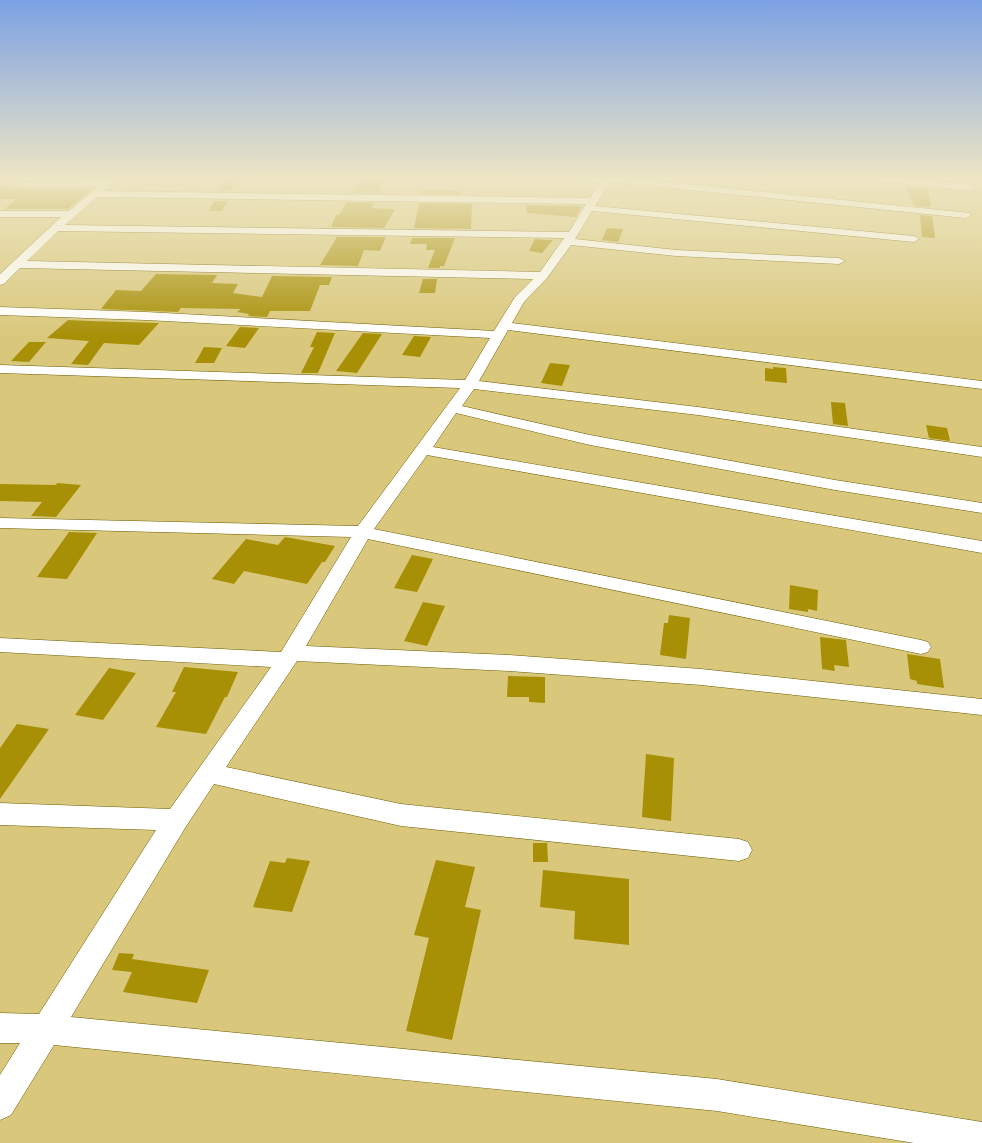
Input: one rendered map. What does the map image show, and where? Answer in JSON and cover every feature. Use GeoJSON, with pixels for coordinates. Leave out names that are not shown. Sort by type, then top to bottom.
{"type":"FeatureCollection","features":[{"type":"Feature","properties":{"kind":"street"},"geometry":{"type":"LineString","coordinates":[[0,281],[53,230]]}},
{"type":"Feature","properties":{"kind":"street"},"geometry":{"type":"LineString","coordinates":[[176,230],[570,238],[676,253],[839,261]]}},
{"type":"Feature","properties":{"kind":"street"},"geometry":{"type":"LineString","coordinates":[[0,1104],[176,820],[289,657],[363,532],[470,384],[519,300],[543,276],[575,230]]}},
{"type":"Feature","properties":{"kind":"street"},"geometry":{"type":"LineString","coordinates":[[834,230],[914,239]]}},
{"type":"Feature","properties":{"kind":"street"},"geometry":{"type":"LineString","coordinates":[[16,264],[543,276]]}},
{"type":"Feature","properties":{"kind":"street"},"geometry":{"type":"LineString","coordinates":[[0,310],[501,331],[982,385]]}},
{"type":"Feature","properties":{"kind":"street"},"geometry":{"type":"LineString","coordinates":[[0,369],[470,384],[698,411],[982,452]]}},
{"type":"Feature","properties":{"kind":"street"},"geometry":{"type":"LineString","coordinates":[[452,408],[599,442],[835,486],[982,508]]}},
{"type":"Feature","properties":{"kind":"street"},"geometry":{"type":"LineString","coordinates":[[424,450],[982,547]]}},
{"type":"Feature","properties":{"kind":"street"},"geometry":{"type":"LineString","coordinates":[[0,523],[363,532],[921,647]]}},
{"type":"Feature","properties":{"kind":"street"},"geometry":{"type":"LineString","coordinates":[[0,645],[289,657],[509,663],[702,677],[982,707]]}},
{"type":"Feature","properties":{"kind":"street"},"geometry":{"type":"LineString","coordinates":[[209,773],[401,815],[739,850]]}},
{"type":"Feature","properties":{"kind":"street"},"geometry":{"type":"LineString","coordinates":[[0,814],[176,820]]}},
{"type":"Feature","properties":{"kind":"street"},"geometry":{"type":"LineString","coordinates":[[0,1028],[45,1029],[717,1095],[982,1138]]}},
{"type":"Feature","properties":{"kind":"building"},"geometry":{"type":"Polygon","coordinates":[[[606,230],[622,230],[618,242],[602,240],[606,230]]]}},
{"type":"Feature","properties":{"kind":"building"},"geometry":{"type":"Polygon","coordinates":[[[921,230],[934,230],[935,238],[922,237],[921,230]]]}},
{"type":"Feature","properties":{"kind":"building"},"geometry":{"type":"Polygon","coordinates":[[[337,237],[386,237],[380,251],[364,250],[358,266],[320,265],[337,237]]]}},
{"type":"Feature","properties":{"kind":"building"},"geometry":{"type":"Polygon","coordinates":[[[412,238],[455,238],[444,266],[428,268],[435,250],[426,250],[427,244],[410,244],[412,238]]]}},
{"type":"Feature","properties":{"kind":"building"},"geometry":{"type":"Polygon","coordinates":[[[535,239],[553,240],[542,253],[529,251],[535,239]]]}},
{"type":"Feature","properties":{"kind":"building"},"geometry":{"type":"Polygon","coordinates":[[[156,274],[217,275],[212,283],[238,284],[233,293],[262,297],[272,276],[332,277],[329,285],[320,285],[310,311],[270,311],[267,317],[248,316],[249,314],[237,312],[241,309],[181,308],[178,312],[101,309],[116,290],[141,291],[156,274]]]}},
{"type":"Feature","properties":{"kind":"building"},"geometry":{"type":"Polygon","coordinates":[[[423,279],[437,279],[435,293],[419,293],[423,279]]]}},
{"type":"Feature","properties":{"kind":"building"},"geometry":{"type":"Polygon","coordinates":[[[68,320],[159,323],[139,345],[104,343],[88,365],[71,364],[89,341],[47,338],[68,320]]]}},
{"type":"Feature","properties":{"kind":"building"},"geometry":{"type":"Polygon","coordinates":[[[240,327],[259,328],[245,348],[226,346],[240,327]]]}},
{"type":"Feature","properties":{"kind":"building"},"geometry":{"type":"Polygon","coordinates":[[[317,332],[335,333],[318,373],[301,373],[314,347],[310,347],[317,332]]]}},
{"type":"Feature","properties":{"kind":"building"},"geometry":{"type":"Polygon","coordinates":[[[363,333],[382,334],[357,373],[336,371],[363,333]]]}},
{"type":"Feature","properties":{"kind":"building"},"geometry":{"type":"Polygon","coordinates":[[[414,336],[431,337],[420,357],[402,355],[414,336]]]}},
{"type":"Feature","properties":{"kind":"building"},"geometry":{"type":"Polygon","coordinates":[[[29,342],[46,342],[29,362],[11,361],[29,342]]]}},
{"type":"Feature","properties":{"kind":"building"},"geometry":{"type":"Polygon","coordinates":[[[204,347],[222,348],[214,363],[195,363],[204,347]]]}},
{"type":"Feature","properties":{"kind":"building"},"geometry":{"type":"Polygon","coordinates":[[[550,363],[570,365],[562,386],[541,383],[550,363]]]}},
{"type":"Feature","properties":{"kind":"building"},"geometry":{"type":"Polygon","coordinates":[[[773,367],[786,368],[787,383],[765,381],[765,368],[773,369],[773,367]]]}},
{"type":"Feature","properties":{"kind":"building"},"geometry":{"type":"Polygon","coordinates":[[[831,402],[845,403],[848,426],[833,424],[831,402]]]}},
{"type":"Feature","properties":{"kind":"building"},"geometry":{"type":"Polygon","coordinates":[[[926,425],[947,428],[950,441],[929,438],[926,425]]]}},
{"type":"Feature","properties":{"kind":"building"},"geometry":{"type":"Polygon","coordinates":[[[57,483],[81,485],[56,517],[31,516],[42,502],[0,501],[0,484],[56,485],[57,483]]]}},
{"type":"Feature","properties":{"kind":"building"},"geometry":{"type":"Polygon","coordinates":[[[69,532],[97,533],[67,579],[37,577],[69,532]]]}},
{"type":"Feature","properties":{"kind":"building"},"geometry":{"type":"Polygon","coordinates":[[[285,537],[335,546],[307,584],[244,571],[234,584],[212,579],[246,539],[278,545],[285,537]]]}},
{"type":"Feature","properties":{"kind":"building"},"geometry":{"type":"Polygon","coordinates":[[[412,555],[433,559],[417,592],[394,588],[412,555]]]}},
{"type":"Feature","properties":{"kind":"building"},"geometry":{"type":"Polygon","coordinates":[[[790,585],[818,590],[817,611],[808,609],[808,612],[789,609],[790,585]]]}},
{"type":"Feature","properties":{"kind":"building"},"geometry":{"type":"Polygon","coordinates":[[[423,602],[445,606],[427,646],[404,641],[423,602]]]}},
{"type":"Feature","properties":{"kind":"building"},"geometry":{"type":"Polygon","coordinates":[[[669,615],[690,618],[686,659],[660,655],[664,623],[668,623],[669,615]]]}},
{"type":"Feature","properties":{"kind":"building"},"geometry":{"type":"Polygon","coordinates":[[[820,637],[846,640],[849,667],[834,665],[835,671],[822,669],[820,637]]]}},
{"type":"Feature","properties":{"kind":"building"},"geometry":{"type":"Polygon","coordinates":[[[907,654],[940,659],[944,688],[917,684],[917,681],[910,679],[907,654]]]}},
{"type":"Feature","properties":{"kind":"building"},"geometry":{"type":"Polygon","coordinates":[[[184,667],[238,672],[227,697],[225,697],[206,734],[156,727],[176,692],[172,692],[184,667]]]}},
{"type":"Feature","properties":{"kind":"building"},"geometry":{"type":"Polygon","coordinates":[[[109,668],[136,673],[103,720],[75,715],[109,668]]]}},
{"type":"Feature","properties":{"kind":"building"},"geometry":{"type":"Polygon","coordinates":[[[508,676],[545,677],[545,703],[529,702],[529,697],[507,697],[508,676]]]}},
{"type":"Feature","properties":{"kind":"building"},"geometry":{"type":"Polygon","coordinates":[[[17,724],[49,729],[0,799],[0,748],[17,724]]]}},
{"type":"Feature","properties":{"kind":"building"},"geometry":{"type":"Polygon","coordinates":[[[646,754],[674,758],[671,821],[642,817],[646,754]]]}},
{"type":"Feature","properties":{"kind":"building"},"geometry":{"type":"Polygon","coordinates":[[[533,843],[547,843],[548,862],[533,862],[533,843]]]}},
{"type":"Feature","properties":{"kind":"building"},"geometry":{"type":"Polygon","coordinates":[[[287,858],[310,861],[292,912],[253,907],[270,861],[285,863],[287,858]]]}},
{"type":"Feature","properties":{"kind":"building"},"geometry":{"type":"Polygon","coordinates":[[[436,860],[475,867],[465,907],[481,910],[452,1040],[406,1031],[429,938],[414,935],[436,860]]]}},
{"type":"Feature","properties":{"kind":"building"},"geometry":{"type":"Polygon","coordinates":[[[543,870],[629,879],[629,945],[574,939],[575,911],[540,907],[543,870]]]}},
{"type":"Feature","properties":{"kind":"building"},"geometry":{"type":"Polygon","coordinates":[[[119,953],[134,954],[132,959],[209,970],[197,1003],[123,992],[132,972],[112,970],[119,953]]]}}]}
